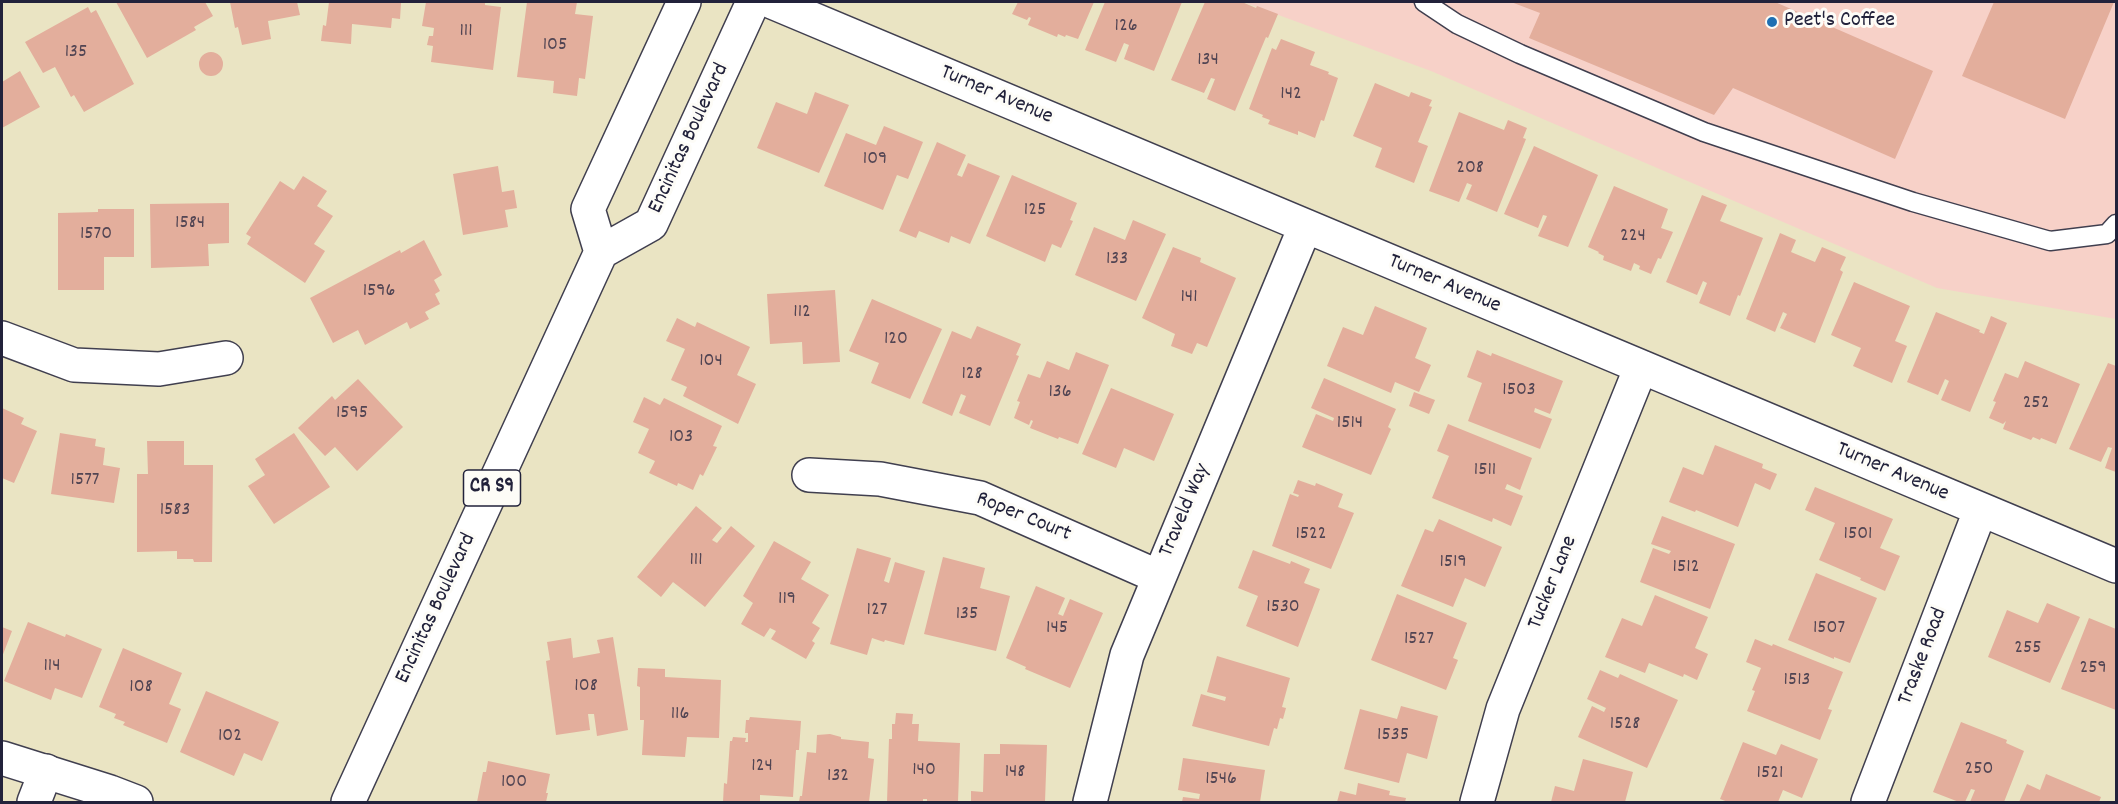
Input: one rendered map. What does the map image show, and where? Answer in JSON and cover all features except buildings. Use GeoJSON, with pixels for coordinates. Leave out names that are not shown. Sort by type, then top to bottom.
{"type":"FeatureCollection","features":[{"type":"Feature","properties":{"kind":"street"},"geometry":{"type":"LineString","coordinates":[[601,252],[588,209],[684,2]]}},
{"type":"Feature","properties":{"kind":"street","name":"Encinitas Boulevard"},"geometry":{"type":"LineString","coordinates":[[348,802],[601,252],[651,224],[753,2]]}},
{"type":"Feature","properties":{"kind":"street","name":"Turner Avenue"},"geometry":{"type":"LineString","coordinates":[[772,2],[1980,511],[2116,566]]}},
{"type":"Feature","properties":{"kind":"street","name":"Traveld Way"},"geometry":{"type":"LineString","coordinates":[[1090,802],[1128,655],[1305,227]]}},
{"type":"Feature","properties":{"kind":"street"},"geometry":{"type":"LineString","coordinates":[[2,338],[74,365],[159,369],[226,358]]}},
{"type":"Feature","properties":{"kind":"street","name":"Tucker Lane"},"geometry":{"type":"LineString","coordinates":[[1477,802],[1503,709],[1641,367]]}},
{"type":"Feature","properties":{"kind":"street","name":"Roper Court"},"geometry":{"type":"LineString","coordinates":[[809,475],[880,479],[980,498],[1159,577]]}},
{"type":"Feature","properties":{"kind":"street","name":"Traske Road"},"geometry":{"type":"LineString","coordinates":[[1868,802],[1980,511]]}},
{"type":"Feature","properties":{"kind":"street"},"geometry":{"type":"LineString","coordinates":[[2,758],[135,802]]}},
{"type":"Feature","properties":{"kind":"street"},"geometry":{"type":"LineString","coordinates":[[34,802],[46,771]]}},
{"type":"Feature","properties":{"kind":"lane"},"geometry":{"type":"LineString","coordinates":[[1424,2],[1457,24],[1704,132],[1913,202],[2050,241],[2108,234],[2116,224]]}},
{"type":"Feature","properties":{"kind":"shaded area"},"geometry":{"type":"Polygon","coordinates":[[[1243,2],[2116,2],[2116,319],[1937,288],[1431,71],[1243,2]]]}},
{"type":"Feature","properties":{"kind":"place","name":"Peet's Coffee"},"geometry":{"type":"Point","coordinates":[1772,22]}}]}
